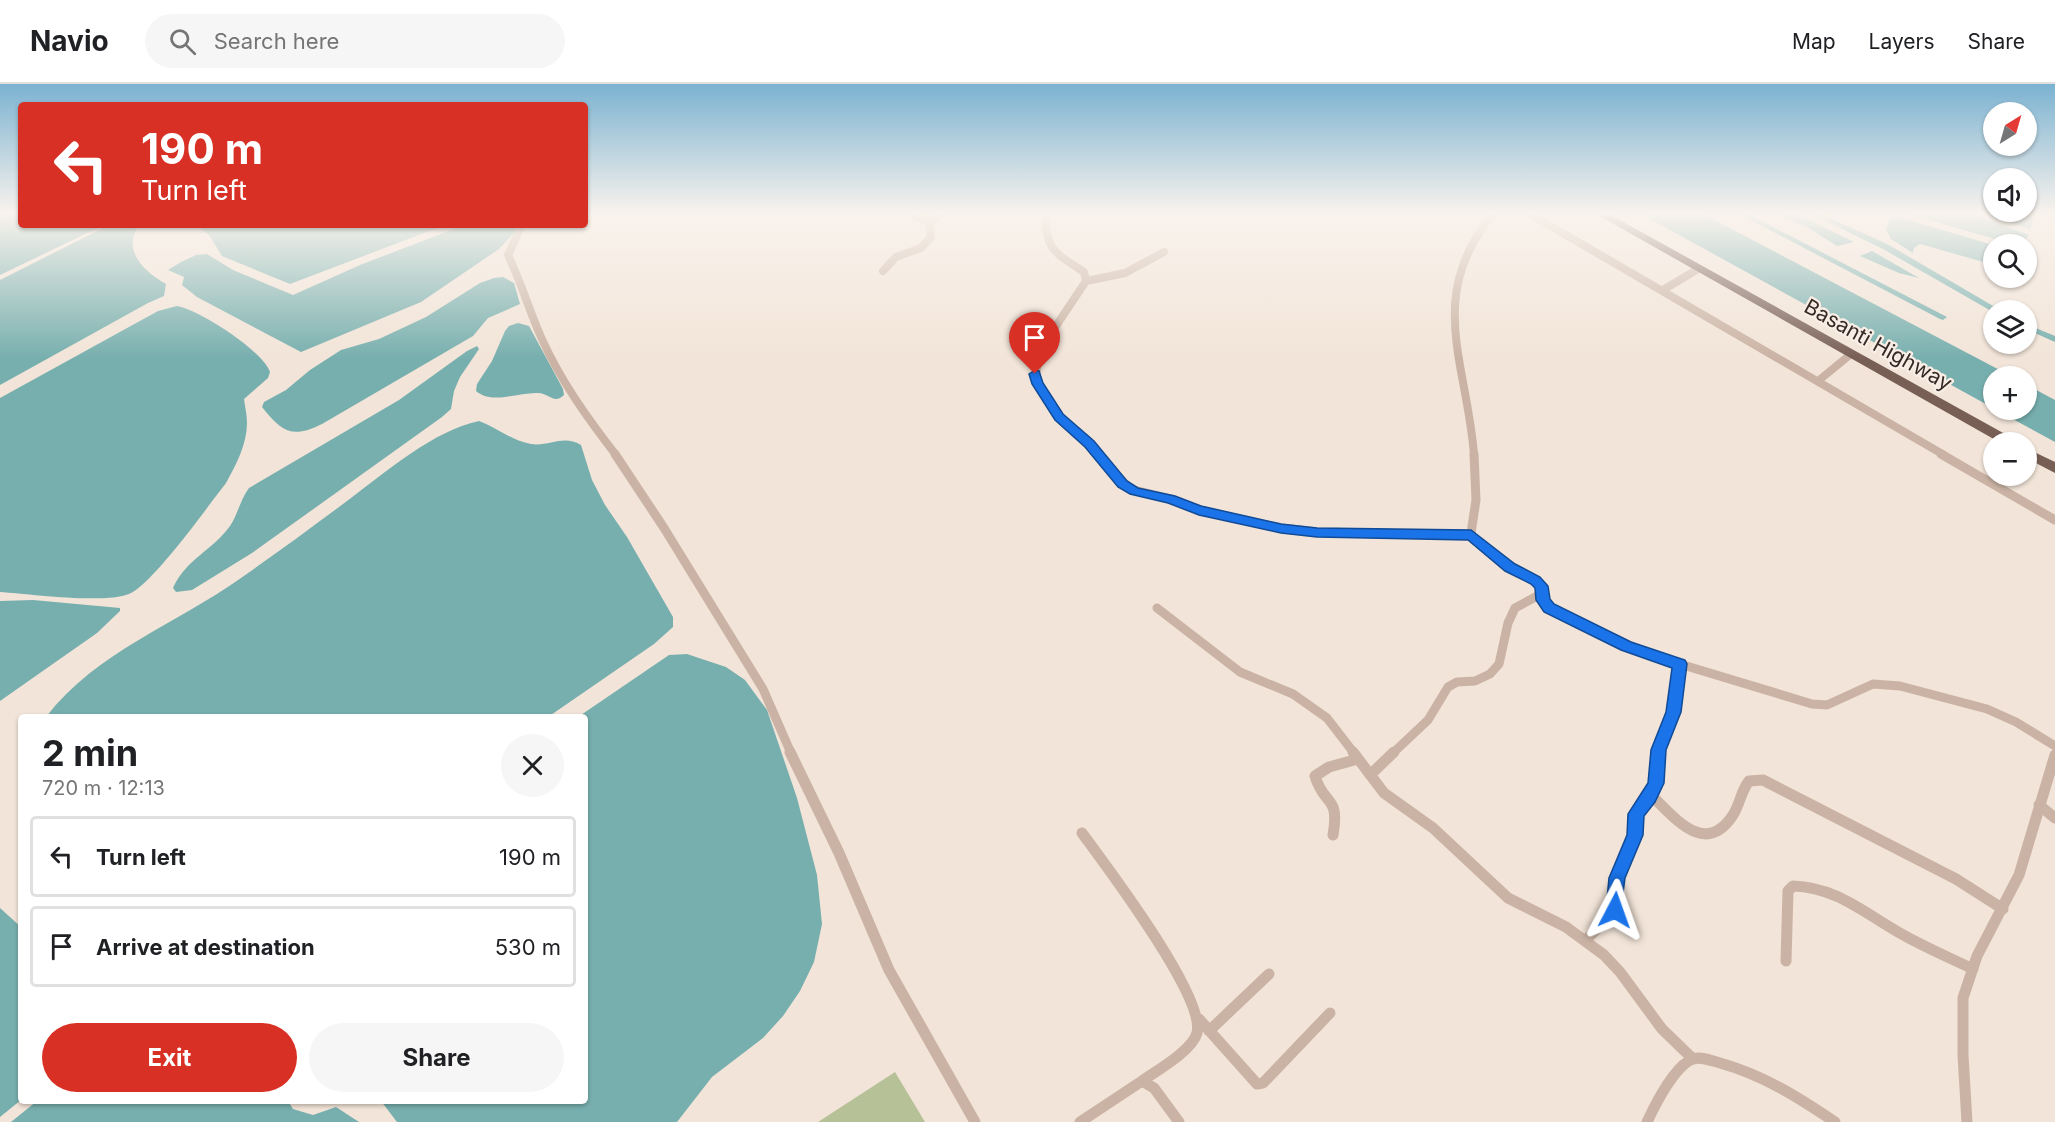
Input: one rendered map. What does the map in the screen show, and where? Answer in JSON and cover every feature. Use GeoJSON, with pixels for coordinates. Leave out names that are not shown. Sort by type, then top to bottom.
{"type":"FeatureCollection","features":[{"type":"Feature","properties":{"kind":"main road","name":"Basanti Highway"},"geometry":{"type":"LineString","coordinates":[[1686,262],[1991,432]]}},
{"type":"Feature","properties":{"kind":"main road"},"geometry":{"type":"LineString","coordinates":[[2037,458],[2055,468]]}},
{"type":"Feature","properties":{"kind":"street"},"geometry":{"type":"LineString","coordinates":[[512,262],[520,279],[540,337],[588,419],[618,458],[664,528],[763,689],[800,774],[839,853],[889,970],[975,1122]]}},
{"type":"Feature","properties":{"kind":"street"},"geometry":{"type":"LineString","coordinates":[[883,271],[891,262]]}},
{"type":"Feature","properties":{"kind":"street"},"geometry":{"type":"LineString","coordinates":[[1067,262],[1084,272],[1086,281]]}},
{"type":"Feature","properties":{"kind":"street"},"geometry":{"type":"LineString","coordinates":[[1145,262],[1125,273],[1086,281],[1048,338],[1036,367],[1036,379],[1059,417],[1089,444],[1130,489],[1199,510],[1281,528],[1317,532],[1471,535],[1510,568],[1541,586],[1544,604],[1549,608],[1626,646],[1812,704],[1827,705],[1872,684],[1900,686],[1987,709],[2016,722],[2055,746]]}},
{"type":"Feature","properties":{"kind":"street"},"geometry":{"type":"LineString","coordinates":[[1463,262],[1456,290],[1457,354],[1468,396],[1474,450],[1476,496],[1471,535]]}},
{"type":"Feature","properties":{"kind":"street"},"geometry":{"type":"LineString","coordinates":[[1615,262],[2055,520]]}},
{"type":"Feature","properties":{"kind":"street"},"geometry":{"type":"LineString","coordinates":[[1663,290],[1698,269]]}},
{"type":"Feature","properties":{"kind":"street"},"geometry":{"type":"LineString","coordinates":[[1818,381],[1851,354]]}},
{"type":"Feature","properties":{"kind":"street"},"geometry":{"type":"LineString","coordinates":[[1370,775],[1428,720],[1448,687],[1457,682],[1475,681],[1490,674],[1499,664],[1508,623],[1515,608],[1541,594]]}},
{"type":"Feature","properties":{"kind":"street"},"geometry":{"type":"LineString","coordinates":[[1157,608],[1239,672],[1293,694],[1319,711],[1333,724],[1384,793],[1433,828],[1508,898],[1566,927],[1586,940],[1620,972],[1662,1029],[1693,1059]]}},
{"type":"Feature","properties":{"kind":"street"},"geometry":{"type":"LineString","coordinates":[[1586,940],[1615,910],[1617,878],[1635,835],[1636,814],[1651,795],[1656,783],[1659,750],[1674,712],[1680,664]]}},
{"type":"Feature","properties":{"kind":"street"},"geometry":{"type":"LineString","coordinates":[[1967,1122],[1963,1055],[1964,998],[1973,969],[2019,875],[2055,754]]}},
{"type":"Feature","properties":{"kind":"street"},"geometry":{"type":"LineString","coordinates":[[1333,835],[1338,816],[1336,807],[1315,776],[1329,767],[1358,759]]}},
{"type":"Feature","properties":{"kind":"street"},"geometry":{"type":"LineString","coordinates":[[1651,795],[1689,830],[1702,835],[1711,834],[1726,823],[1737,808],[1748,782],[1754,778],[1763,780],[1956,879],[2003,909]]}},
{"type":"Feature","properties":{"kind":"street"},"geometry":{"type":"LineString","coordinates":[[2039,805],[2055,818]]}},
{"type":"Feature","properties":{"kind":"street"},"geometry":{"type":"LineString","coordinates":[[1082,833],[1175,970],[1199,1019],[1257,1084],[1263,1083],[1330,1013]]}},
{"type":"Feature","properties":{"kind":"street"},"geometry":{"type":"LineString","coordinates":[[1786,962],[1788,891],[1793,886],[1805,886],[1829,891],[1846,898],[1889,927],[1973,969]]}},
{"type":"Feature","properties":{"kind":"street"},"geometry":{"type":"LineString","coordinates":[[1209,1031],[1269,974]]}},
{"type":"Feature","properties":{"kind":"street"},"geometry":{"type":"LineString","coordinates":[[1080,1122],[1142,1081],[1190,1045],[1198,1030],[1199,1019]]}},
{"type":"Feature","properties":{"kind":"street"},"geometry":{"type":"LineString","coordinates":[[1647,1122],[1656,1103],[1685,1064],[1693,1059],[1712,1060],[1757,1073],[1774,1081],[1835,1122]]}},
{"type":"Feature","properties":{"kind":"street"},"geometry":{"type":"LineString","coordinates":[[1142,1081],[1154,1088],[1179,1122]]}},
{"type":"Feature","properties":{"kind":"green space"},"geometry":{"type":"Polygon","coordinates":[[[895,1072],[925,1122],[818,1122],[895,1072]]]}},
{"type":"Feature","properties":{"kind":"water"},"geometry":{"type":"Polygon","coordinates":[[[0,262],[26,262],[0,275],[0,262]]]}},
{"type":"Feature","properties":{"kind":"water"},"geometry":{"type":"Polygon","coordinates":[[[35,262],[140,262],[166,284],[164,296],[0,385],[0,280],[35,262]]]}},
{"type":"Feature","properties":{"kind":"water"},"geometry":{"type":"Polygon","coordinates":[[[180,262],[221,262],[233,270],[293,295],[367,262],[479,262],[421,302],[301,352],[197,297],[182,285],[184,277],[168,270],[180,262]]]}},
{"type":"Feature","properties":{"kind":"water"},"geometry":{"type":"Polygon","coordinates":[[[238,262],[347,262],[290,284],[238,262]]]}},
{"type":"Feature","properties":{"kind":"water"},"geometry":{"type":"Polygon","coordinates":[[[1729,262],[1795,262],[1992,366],[1983,366],[1983,402],[1729,262]]]}},
{"type":"Feature","properties":{"kind":"water"},"geometry":{"type":"Polygon","coordinates":[[[1875,262],[1892,262],[1919,278],[1899,273],[1875,262]]]}},
{"type":"Feature","properties":{"kind":"water"},"geometry":{"type":"Polygon","coordinates":[[[503,277],[514,283],[520,304],[488,318],[473,336],[322,424],[312,429],[295,432],[282,427],[262,407],[264,402],[286,390],[310,370],[341,350],[379,339],[426,317],[480,283],[503,277]]]}},
{"type":"Feature","properties":{"kind":"water"},"geometry":{"type":"Polygon","coordinates":[[[177,306],[200,315],[230,333],[256,353],[270,372],[268,378],[244,399],[247,423],[245,439],[226,483],[165,561],[139,588],[129,594],[118,597],[85,598],[0,592],[0,398],[158,311],[177,306]]]}},
{"type":"Feature","properties":{"kind":"water"},"geometry":{"type":"Polygon","coordinates":[[[518,323],[529,326],[563,389],[564,395],[560,398],[554,399],[542,393],[531,393],[498,398],[482,395],[476,391],[477,384],[492,361],[505,331],[509,326],[518,323]]]}},
{"type":"Feature","properties":{"kind":"water"},"geometry":{"type":"Polygon","coordinates":[[[477,346],[479,349],[460,377],[454,391],[451,409],[442,417],[252,553],[192,590],[176,592],[173,588],[178,578],[230,526],[249,488],[399,400],[477,346]]]}},
{"type":"Feature","properties":{"kind":"water"},"geometry":{"type":"Polygon","coordinates":[[[2037,390],[2055,400],[2055,442],[2014,420],[2037,420],[2037,390]]]}},
{"type":"Feature","properties":{"kind":"water"},"geometry":{"type":"Polygon","coordinates":[[[479,421],[531,444],[568,441],[581,445],[592,480],[673,617],[673,627],[654,644],[552,714],[49,714],[66,694],[113,656],[216,595],[411,453],[462,426],[479,421]]]}},
{"type":"Feature","properties":{"kind":"water"},"geometry":{"type":"Polygon","coordinates":[[[33,600],[120,608],[120,611],[97,633],[0,701],[0,601],[33,600]]]}},
{"type":"Feature","properties":{"kind":"water"},"geometry":{"type":"Polygon","coordinates":[[[687,654],[726,667],[745,680],[767,710],[797,798],[817,875],[822,924],[814,962],[800,991],[783,1016],[763,1038],[712,1077],[677,1122],[397,1122],[383,1104],[588,1104],[588,714],[582,714],[669,655],[687,654]]]}},
{"type":"Feature","properties":{"kind":"water"},"geometry":{"type":"Polygon","coordinates":[[[0,908],[18,924],[18,1102],[0,1117],[0,908]]]}},
{"type":"Feature","properties":{"kind":"water"},"geometry":{"type":"Polygon","coordinates":[[[33,1104],[290,1104],[293,1109],[313,1115],[336,1107],[359,1122],[11,1122],[33,1104]]]}},
{"type":"Feature","properties":{"kind":"waterway"},"geometry":{"type":"LineString","coordinates":[[1837,262],[1943,317]]}},
{"type":"Feature","properties":{"kind":"waterway"},"geometry":{"type":"LineString","coordinates":[[1913,262],[1983,303]]}},
{"type":"Feature","properties":{"kind":"waterway"},"geometry":{"type":"LineString","coordinates":[[2037,331],[2055,339]]}},
{"type":"Feature","properties":{"kind":"route"},"geometry":{"type":"LineString","coordinates":[[1035,374],[1038,384],[1059,417],[1089,444],[1123,484],[1130,489],[1199,510],[1281,528],[1317,532],[1471,535],[1510,568],[1541,586],[1544,604],[1549,608],[1626,646],[1680,664],[1674,712],[1659,750],[1656,783],[1650,797],[1636,814],[1635,835],[1617,878],[1615,910]]}}]}
